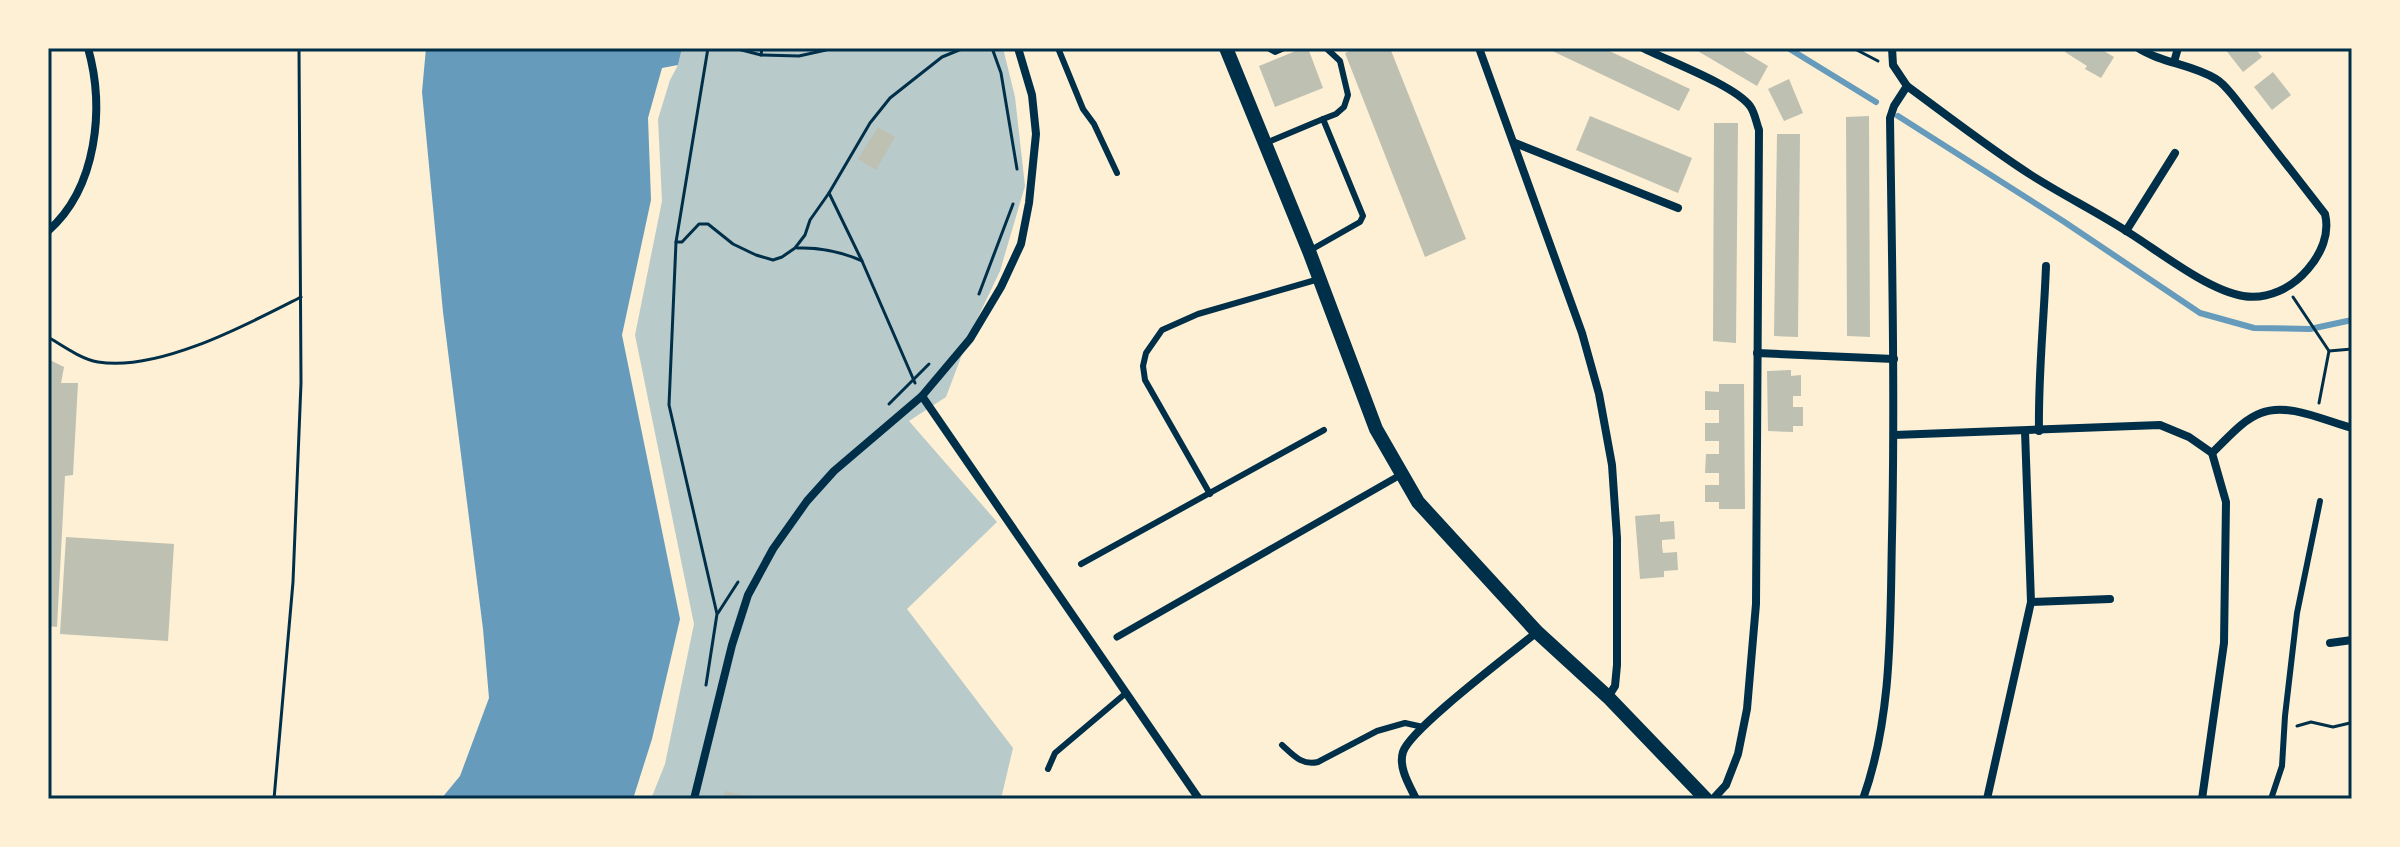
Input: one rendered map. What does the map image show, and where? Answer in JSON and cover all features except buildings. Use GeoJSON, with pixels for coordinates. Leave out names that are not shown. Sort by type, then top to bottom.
{"type":"FeatureCollection","features":[{"type":"Feature","properties":{"kind":"street"},"geometry":{"type":"LineString","coordinates":[[48,231],[72,202],[90,163],[95,86],[88,48]]}},
{"type":"Feature","properties":{"kind":"street"},"geometry":{"type":"LineString","coordinates":[[694,799],[732,645],[748,595],[773,549],[807,501],[834,471],[922,396],[970,339],[1001,287],[1021,244],[1036,134],[1032,95],[1018,48]]}},
{"type":"Feature","properties":{"kind":"street"},"geometry":{"type":"LineString","coordinates":[[1226,48],[1309,251],[1376,429],[1418,502],[1537,632],[1608,697],[1706,799]]}},
{"type":"Feature","properties":{"kind":"street"},"geometry":{"type":"LineString","coordinates":[[1479,48],[1582,333],[1609,442],[1617,538],[1618,646],[1615,686],[1608,697]]}},
{"type":"Feature","properties":{"kind":"street"},"geometry":{"type":"LineString","coordinates":[[1643,48],[1743,100],[1754,115],[1759,130],[1756,604],[1747,709],[1734,768],[1726,785],[1713,799]]}},
{"type":"Feature","properties":{"kind":"street"},"geometry":{"type":"LineString","coordinates":[[1892,48],[1893,65],[1907,86],[2031,175],[2210,284],[2242,296],[2264,295],[2288,288],[2309,268],[2324,242],[2328,228],[2325,214],[2218,80],[2138,48]]}},
{"type":"Feature","properties":{"kind":"street"},"geometry":{"type":"LineString","coordinates":[[2174,62],[2178,48]]}},
{"type":"Feature","properties":{"kind":"street"},"geometry":{"type":"LineString","coordinates":[[1863,799],[1879,743],[1889,672],[1894,435],[1890,118],[1907,86]]}},
{"type":"Feature","properties":{"kind":"street"},"geometry":{"type":"LineString","coordinates":[[1515,143],[1678,208]]}},
{"type":"Feature","properties":{"kind":"street"},"geometry":{"type":"LineString","coordinates":[[2126,231],[2175,153]]}},
{"type":"Feature","properties":{"kind":"street"},"geometry":{"type":"LineString","coordinates":[[2039,431],[2039,363],[2043,343],[2046,266]]}},
{"type":"Feature","properties":{"kind":"street"},"geometry":{"type":"LineString","coordinates":[[1757,353],[1894,359]]}},
{"type":"Feature","properties":{"kind":"street"},"geometry":{"type":"LineString","coordinates":[[922,396],[1199,799]]}},
{"type":"Feature","properties":{"kind":"street"},"geometry":{"type":"LineString","coordinates":[[2212,453],[2246,421],[2262,412],[2286,409],[2352,428]]}},
{"type":"Feature","properties":{"kind":"street"},"geometry":{"type":"LineString","coordinates":[[1894,435],[2160,425],[2189,437],[2212,453],[2226,502],[2224,643],[2202,799]]}},
{"type":"Feature","properties":{"kind":"street"},"geometry":{"type":"LineString","coordinates":[[1987,799],[2031,602],[2025,431]]}},
{"type":"Feature","properties":{"kind":"street"},"geometry":{"type":"LineString","coordinates":[[1117,637],[1402,474]]}},
{"type":"Feature","properties":{"kind":"street"},"geometry":{"type":"LineString","coordinates":[[2031,602],[2110,599]]}},
{"type":"Feature","properties":{"kind":"street"},"geometry":{"type":"LineString","coordinates":[[1416,799],[1401,764],[1403,750],[1423,727],[1537,632]]}},
{"type":"Feature","properties":{"kind":"street"},"geometry":{"type":"LineString","coordinates":[[2330,643],[2352,640]]}},
{"type":"Feature","properties":{"kind":"lane"},"geometry":{"type":"LineString","coordinates":[[1058,48],[1083,109],[1094,124],[1117,173]]}},
{"type":"Feature","properties":{"kind":"lane"},"geometry":{"type":"LineString","coordinates":[[1268,48],[1275,52],[1284,48]]}},
{"type":"Feature","properties":{"kind":"lane"},"geometry":{"type":"LineString","coordinates":[[1266,143],[1336,114],[1344,107],[1348,95],[1340,61],[1326,48]]}},
{"type":"Feature","properties":{"kind":"lane"},"geometry":{"type":"LineString","coordinates":[[1309,251],[1360,222],[1363,216],[1323,119]]}},
{"type":"Feature","properties":{"kind":"lane"},"geometry":{"type":"LineString","coordinates":[[1210,494],[1145,380],[1143,366],[1146,353],[1162,330],[1198,314],[1319,279]]}},
{"type":"Feature","properties":{"kind":"lane"},"geometry":{"type":"LineString","coordinates":[[1081,564],[1324,430]]}},
{"type":"Feature","properties":{"kind":"lane"},"geometry":{"type":"LineString","coordinates":[[2271,799],[2282,766],[2297,613],[2320,501]]}},
{"type":"Feature","properties":{"kind":"lane"},"geometry":{"type":"LineString","coordinates":[[1048,769],[1055,753],[1126,693]]}},
{"type":"Feature","properties":{"kind":"lane"},"geometry":{"type":"LineString","coordinates":[[1282,745],[1309,764],[1377,731],[1405,723],[1423,727]]}},
{"type":"Feature","properties":{"kind":"path"},"geometry":{"type":"LineString","coordinates":[[274,799],[293,582],[301,383],[299,48]]}},
{"type":"Feature","properties":{"kind":"path"},"geometry":{"type":"LineString","coordinates":[[708,48],[676,242],[669,405],[717,614]]}},
{"type":"Feature","properties":{"kind":"path"},"geometry":{"type":"LineString","coordinates":[[734,48],[761,55],[799,56],[827,49]]}},
{"type":"Feature","properties":{"kind":"path"},"geometry":{"type":"LineString","coordinates":[[761,55],[762,48]]}},
{"type":"Feature","properties":{"kind":"path"},"geometry":{"type":"LineString","coordinates":[[676,242],[682,242],[699,224],[708,224],[733,244],[756,255],[773,260],[782,257],[795,248],[805,235],[810,220],[870,123],[890,98],[942,57],[964,48]]}},
{"type":"Feature","properties":{"kind":"path"},"geometry":{"type":"LineString","coordinates":[[992,48],[1001,73],[1018,170]]}},
{"type":"Feature","properties":{"kind":"path"},"geometry":{"type":"LineString","coordinates":[[1853,48],[1879,62],[1893,65]]}},
{"type":"Feature","properties":{"kind":"path"},"geometry":{"type":"LineString","coordinates":[[829,193],[922,396]]}},
{"type":"Feature","properties":{"kind":"path"},"geometry":{"type":"LineString","coordinates":[[975,305],[1015,198]]}},
{"type":"Feature","properties":{"kind":"path"},"geometry":{"type":"LineString","coordinates":[[795,248],[820,247],[862,261]]}},
{"type":"Feature","properties":{"kind":"path"},"geometry":{"type":"LineString","coordinates":[[2288,288],[2329,351],[2316,418]]}},
{"type":"Feature","properties":{"kind":"path"},"geometry":{"type":"LineString","coordinates":[[48,337],[95,362],[150,359],[190,348],[242,327],[301,297]]}},
{"type":"Feature","properties":{"kind":"path"},"geometry":{"type":"LineString","coordinates":[[2329,351],[2352,349]]}},
{"type":"Feature","properties":{"kind":"path"},"geometry":{"type":"LineString","coordinates":[[914,381],[932,360]]}},
{"type":"Feature","properties":{"kind":"path"},"geometry":{"type":"LineString","coordinates":[[2292,733],[2297,724],[2311,722],[2333,727],[2350,723],[2352,719]]}},
{"type":"Feature","properties":{"kind":"shaded area"},"geometry":{"type":"Polygon","coordinates":[[[682,48],[1003,48],[1015,97],[1025,186],[1000,271],[969,336],[946,397],[909,421],[997,522],[907,609],[1013,748],[1001,799],[651,799],[665,764],[694,624],[635,335],[662,201],[658,119],[682,48]]]}},
{"type":"Feature","properties":{"kind":"water"},"geometry":{"type":"Polygon","coordinates":[[[426,48],[682,48],[678,65],[662,68],[648,118],[651,200],[622,335],[680,619],[652,739],[633,799],[441,799],[460,776],[489,698],[443,312],[422,92],[426,48]]]}},
{"type":"Feature","properties":{"kind":"waterway"},"geometry":{"type":"LineString","coordinates":[[1788,48],[1876,102]]}},
{"type":"Feature","properties":{"kind":"waterway"},"geometry":{"type":"LineString","coordinates":[[1898,116],[2200,313],[2254,328],[2310,329],[2352,320]]}}]}
